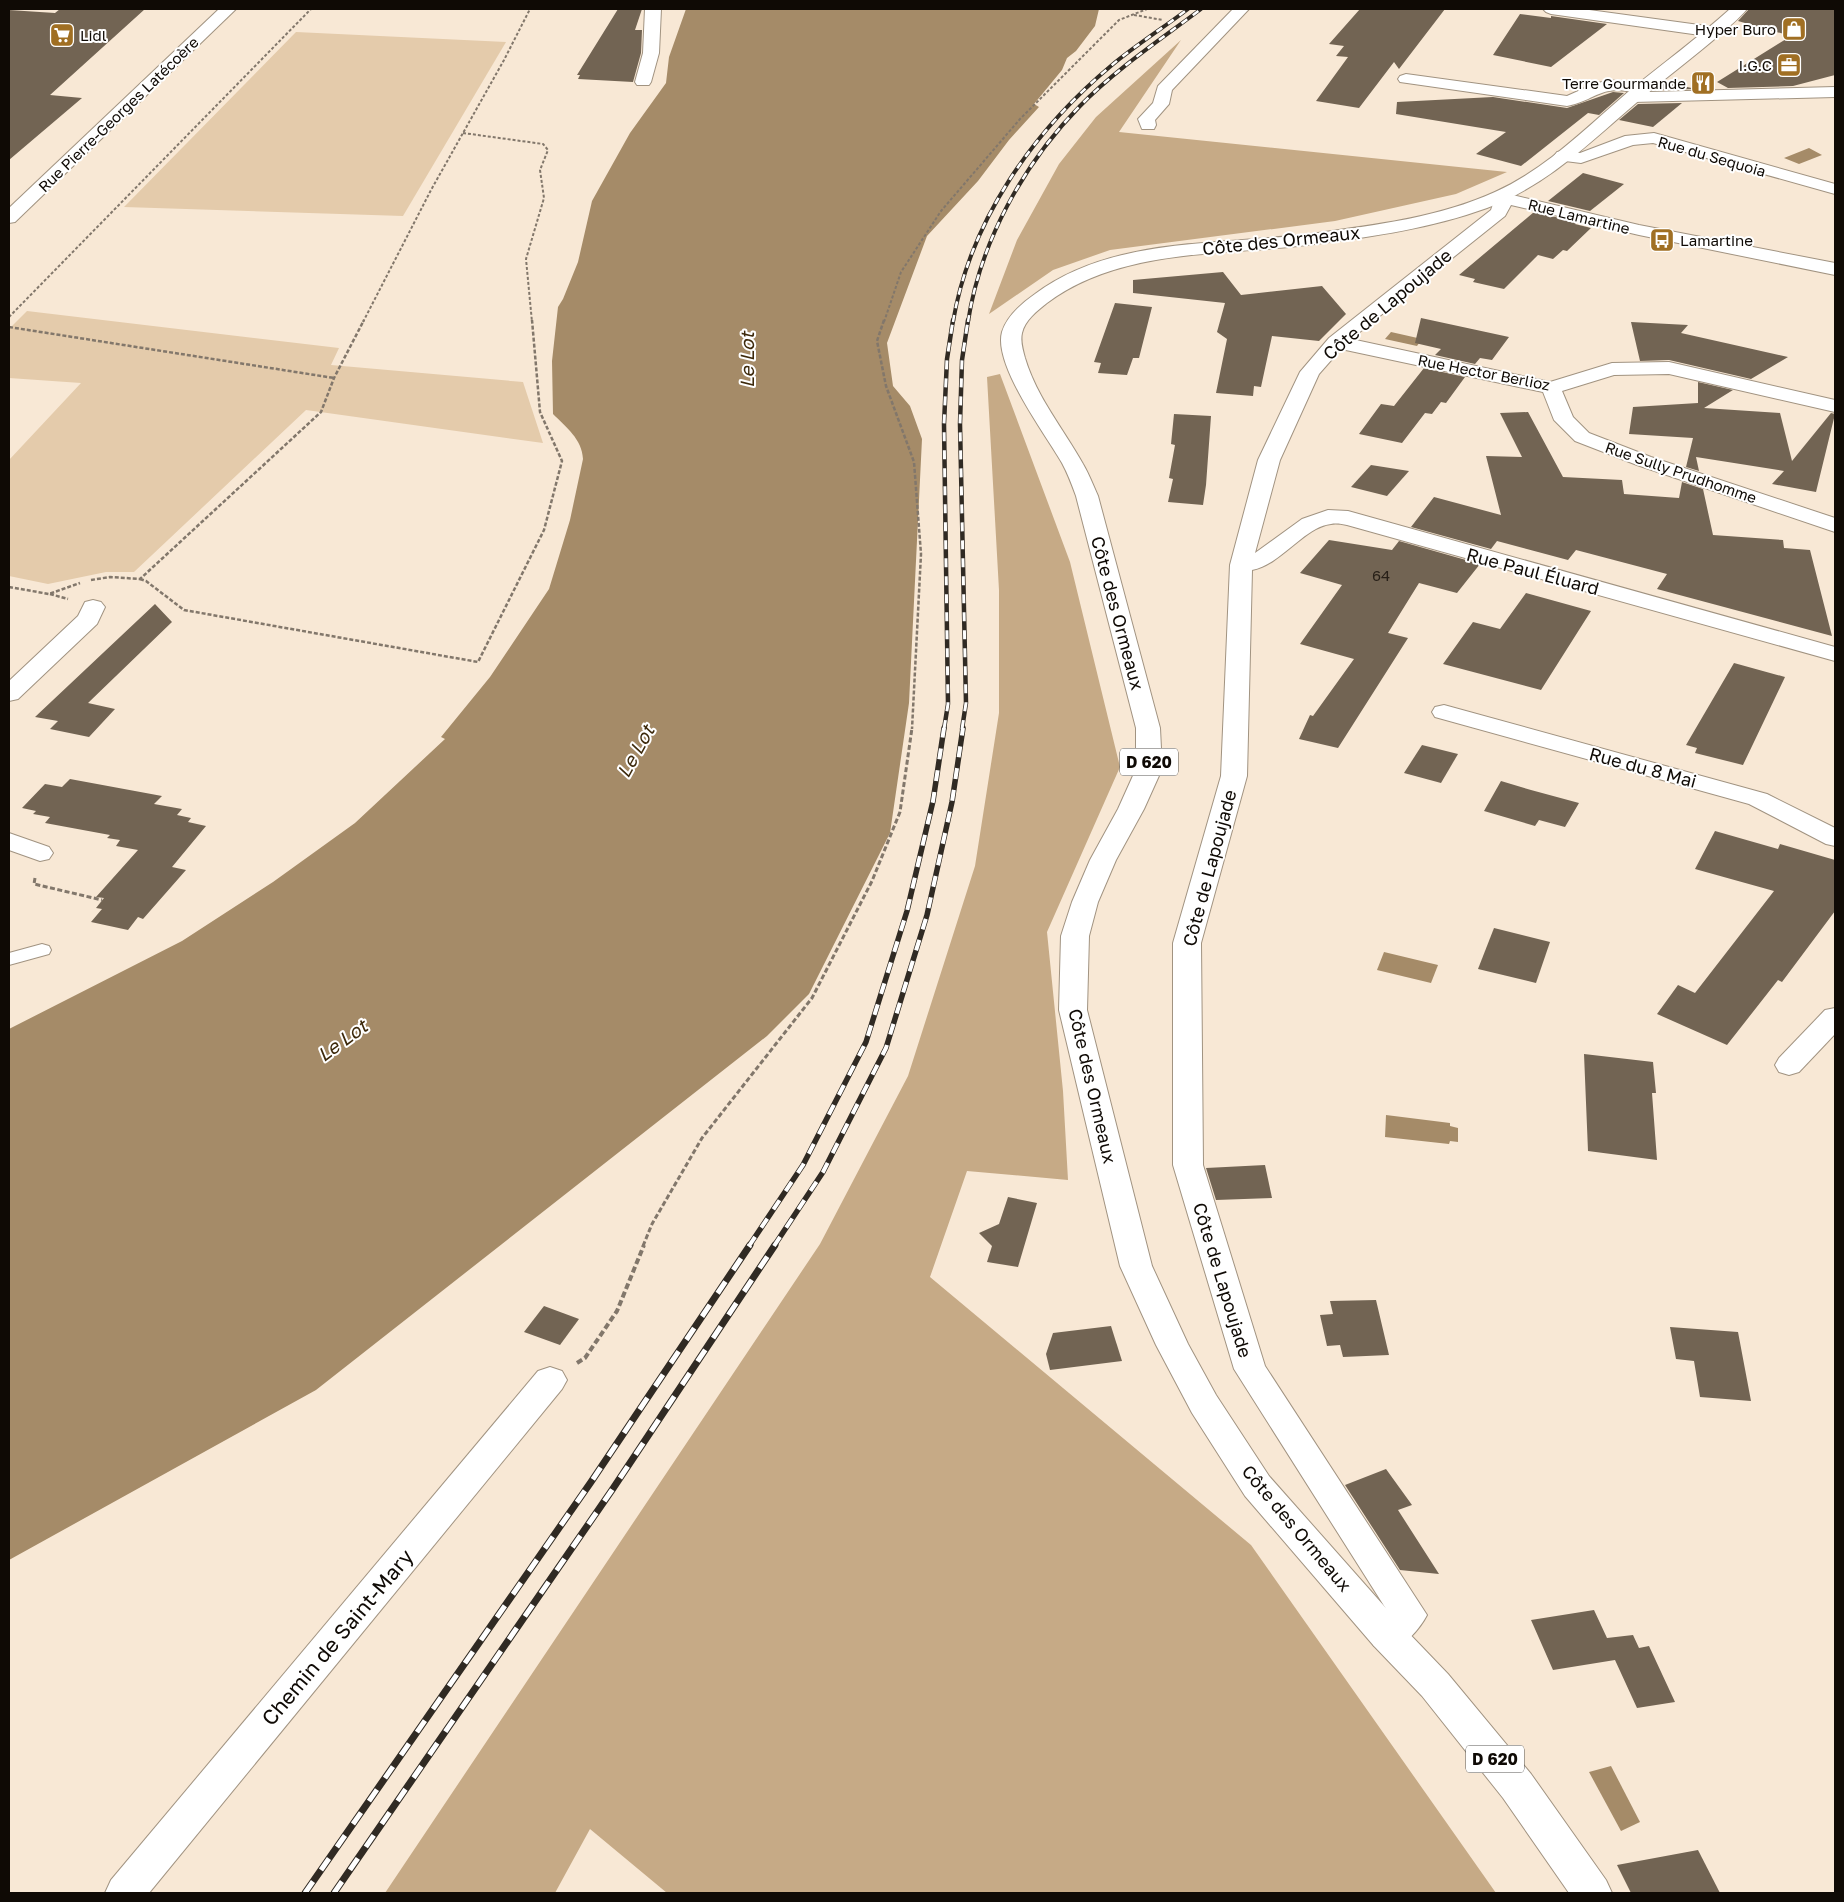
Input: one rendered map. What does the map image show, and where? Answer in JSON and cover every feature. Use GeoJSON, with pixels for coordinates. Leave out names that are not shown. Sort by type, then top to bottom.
{"type":"FeatureCollection","features":[{"type":"Feature","properties":{"kind":"street","name":"Rue Pierre-Georges Latécoère"},"geometry":{"type":"LineString","coordinates":[[9,218],[228,9]]}},
{"type":"Feature","properties":{"kind":"street"},"geometry":{"type":"LineString","coordinates":[[643,82],[651,53],[653,9]]}},
{"type":"Feature","properties":{"kind":"street"},"geometry":{"type":"LineString","coordinates":[[1148,125],[1146,119],[1161,104],[1164,90],[1241,9]]}},
{"type":"Feature","properties":{"kind":"street"},"geometry":{"type":"LineString","coordinates":[[1551,9],[1714,32]]}},
{"type":"Feature","properties":{"kind":"street","name":"Côte des Ormeaux"},"geometry":{"type":"LineString","coordinates":[[1387,1634],[1257,1486],[1194,1387],[1172,1345],[1136,1266],[1073,1010],[1076,936],[1078,928],[1085,902],[1103,860],[1131,809],[1149,769],[1148,728],[1087,496],[1074,466],[1033,402],[1016,362],[1011,338],[1018,318],[1042,295],[1070,279],[1111,264],[1178,252],[1312,239],[1364,231],[1421,220],[1500,197],[1527,183],[1562,156],[1714,32],[1739,9]]}},
{"type":"Feature","properties":{"kind":"street"},"geometry":{"type":"LineString","coordinates":[[1406,79],[1567,101],[1576,100],[1600,86],[1611,84],[1638,93],[1835,92]]}},
{"type":"Feature","properties":{"kind":"street","name":"Rue du Sequoia"},"geometry":{"type":"LineString","coordinates":[[1562,156],[1582,158],[1631,140],[1654,138],[1768,172],[1834,189]]}},
{"type":"Feature","properties":{"kind":"street","name":"Rue Lamartine"},"geometry":{"type":"LineString","coordinates":[[1500,197],[1639,230],[1835,269]]}},
{"type":"Feature","properties":{"kind":"street","name":"Côte de Lapoujade"},"geometry":{"type":"LineString","coordinates":[[1387,1634],[1410,1616],[1250,1369],[1188,1165],[1186,943],[1234,776],[1241,565],[1269,460],[1310,372],[1336,342],[1499,212],[1502,204],[1500,197]]}},
{"type":"Feature","properties":{"kind":"street","name":"Rue Hector Berlioz"},"geometry":{"type":"LineString","coordinates":[[1336,342],[1551,388],[1612,369],[1669,368],[1835,406]]}},
{"type":"Feature","properties":{"kind":"street","name":"Rue Sully Prudhomme"},"geometry":{"type":"LineString","coordinates":[[1551,388],[1564,420],[1582,437],[1644,461],[1835,525]]}},
{"type":"Feature","properties":{"kind":"street","name":"Rue Paul Éluard"},"geometry":{"type":"LineString","coordinates":[[1241,565],[1257,562],[1310,524],[1328,516],[1348,518],[1835,654]]}},
{"type":"Feature","properties":{"kind":"street"},"geometry":{"type":"LineString","coordinates":[[9,694],[89,619],[93,607]]}},
{"type":"Feature","properties":{"kind":"street","name":"Rue du 8 Mai"},"geometry":{"type":"LineString","coordinates":[[1444,712],[1758,799],[1835,838]]}},
{"type":"Feature","properties":{"kind":"street"},"geometry":{"type":"LineString","coordinates":[[9,841],[40,853]]}},
{"type":"Feature","properties":{"kind":"street"},"geometry":{"type":"LineString","coordinates":[[1789,1065],[1835,1017]]}},
{"type":"Feature","properties":{"kind":"street","name":"Chemin de Saint-Mary"},"geometry":{"type":"LineString","coordinates":[[125,1893],[550,1380]]}},
{"type":"Feature","properties":{"kind":"street","name":"D 620"},"geometry":{"type":"LineString","coordinates":[[1387,1634],[1435,1685],[1518,1786],[1592,1893]]}},
{"type":"Feature","properties":{"kind":"lane"},"geometry":{"type":"LineString","coordinates":[[9,959],[42,950]]}},
{"type":"Feature","properties":{"kind":"path"},"geometry":{"type":"LineString","coordinates":[[9,317],[311,9]]}},
{"type":"Feature","properties":{"kind":"path"},"geometry":{"type":"LineString","coordinates":[[140,579],[321,412],[334,378],[426,198],[504,60],[530,9]]}},
{"type":"Feature","properties":{"kind":"path"},"geometry":{"type":"LineString","coordinates":[[550,1380],[585,1358],[617,1311],[652,1224],[702,1138],[812,998],[872,881],[900,812],[914,716],[921,554],[914,462],[886,386],[877,341],[901,272],[941,210],[1020,119],[1119,20],[1147,9]]}},
{"type":"Feature","properties":{"kind":"path"},"geometry":{"type":"LineString","coordinates":[[1134,14],[1163,20]]}},
{"type":"Feature","properties":{"kind":"path"},"geometry":{"type":"LineString","coordinates":[[9,587],[49,594],[85,581],[110,577],[140,579],[146,581],[184,610],[478,662],[544,530],[562,461],[540,412],[526,259],[544,198],[540,170],[548,150],[543,144],[463,133]]}},
{"type":"Feature","properties":{"kind":"path"},"geometry":{"type":"LineString","coordinates":[[9,327],[334,378]]}},
{"type":"Feature","properties":{"kind":"path"},"geometry":{"type":"LineString","coordinates":[[74,894],[102,900]]}},
{"type":"Feature","properties":{"kind":"shaded area"},"geometry":{"type":"Polygon","coordinates":[[[296,32],[506,42],[403,216],[124,207],[296,32]]]}},
{"type":"Feature","properties":{"kind":"shaded area"},"geometry":{"type":"Polygon","coordinates":[[[1181,40],[1119,132],[1507,172],[1456,194],[1335,221],[1110,250],[1053,270],[989,314],[1017,240],[1059,164],[1096,117],[1181,40]]]}},
{"type":"Feature","properties":{"kind":"shaded area"},"geometry":{"type":"Polygon","coordinates":[[[27,311],[339,348],[331,365],[523,382],[543,443],[306,410],[134,572],[106,572],[48,584],[9,576],[9,460],[81,383],[9,378],[9,329],[27,311]]]}},
{"type":"Feature","properties":{"kind":"shaded area"},"geometry":{"type":"Polygon","coordinates":[[[1000,374],[1070,562],[1120,767],[1047,932],[1063,1091],[1068,1180],[967,1171],[930,1277],[1251,1545],[1496,1893],[667,1893],[590,1829],[555,1893],[385,1893],[820,1244],[908,1076],[975,866],[999,713],[999,590],[987,377],[1000,374]]]}},
{"type":"Feature","properties":{"kind":"water","name":"Le Lot"},"geometry":{"type":"Polygon","coordinates":[[[686,9],[1099,9],[1095,26],[1076,51],[1067,58],[1062,70],[1034,104],[1039,107],[1009,140],[978,181],[927,236],[887,343],[893,386],[910,406],[922,439],[909,703],[890,833],[809,994],[767,1036],[316,1390],[9,1560],[9,1029],[182,941],[273,882],[355,823],[445,739],[441,737],[490,677],[549,589],[570,520],[583,459],[580,445],[576,439],[553,414],[552,361],[558,307],[578,262],[592,201],[630,133],[666,83],[669,57],[686,9]]]}},
{"type":"Feature","properties":{"kind":"water"},"geometry":{"type":"Polygon","coordinates":[[[1809,148],[1822,155],[1799,164],[1784,158],[1809,148]]]}},
{"type":"Feature","properties":{"kind":"water"},"geometry":{"type":"Polygon","coordinates":[[[1391,332],[1422,339],[1417,346],[1385,339],[1391,332]]]}},
{"type":"Feature","properties":{"kind":"water"},"geometry":{"type":"Polygon","coordinates":[[[1384,952],[1438,965],[1431,983],[1377,970],[1384,952]]]}},
{"type":"Feature","properties":{"kind":"water"},"geometry":{"type":"Polygon","coordinates":[[[1386,1115],[1450,1123],[1450,1126],[1458,1128],[1458,1142],[1450,1141],[1449,1144],[1385,1137],[1386,1115]]]}},
{"type":"Feature","properties":{"kind":"water"},"geometry":{"type":"Polygon","coordinates":[[[1611,1766],[1640,1822],[1621,1831],[1589,1772],[1611,1766]]]}},
{"type":"Feature","properties":{"kind":"building"},"geometry":{"type":"Polygon","coordinates":[[[60,9],[145,9],[50,95],[82,98],[9,160],[9,10],[55,13],[60,9]]]}},
{"type":"Feature","properties":{"kind":"building"},"geometry":{"type":"Polygon","coordinates":[[[618,9],[642,9],[635,30],[642,30],[641,53],[633,82],[578,79],[580,75],[577,75],[618,9]]]}},
{"type":"Feature","properties":{"kind":"building"},"geometry":{"type":"Polygon","coordinates":[[[1360,9],[1445,9],[1399,69],[1394,62],[1359,108],[1316,101],[1348,57],[1336,56],[1344,46],[1329,44],[1360,9]]]}},
{"type":"Feature","properties":{"kind":"building"},"geometry":{"type":"Polygon","coordinates":[[[1749,9],[1835,9],[1835,75],[1793,86],[1728,88],[1717,82],[1791,36],[1738,21],[1749,9]]]}},
{"type":"Feature","properties":{"kind":"building"},"geometry":{"type":"Polygon","coordinates":[[[1520,14],[1551,18],[1551,16],[1607,24],[1551,67],[1493,55],[1520,14]]]}},
{"type":"Feature","properties":{"kind":"building"},"geometry":{"type":"Polygon","coordinates":[[[1665,82],[1696,89],[1655,90],[1665,82]]]}},
{"type":"Feature","properties":{"kind":"building"},"geometry":{"type":"Polygon","coordinates":[[[1613,92],[1624,93],[1599,115],[1588,113],[1521,166],[1476,154],[1506,132],[1396,114],[1397,102],[1493,97],[1567,108],[1613,92]]]}},
{"type":"Feature","properties":{"kind":"building"},"geometry":{"type":"Polygon","coordinates":[[[1682,103],[1653,127],[1619,120],[1638,104],[1682,103]]]}},
{"type":"Feature","properties":{"kind":"building"},"geometry":{"type":"Polygon","coordinates":[[[1583,173],[1624,184],[1590,211],[1548,201],[1583,173]]]}},
{"type":"Feature","properties":{"kind":"building"},"geometry":{"type":"Polygon","coordinates":[[[1534,212],[1577,222],[1575,224],[1591,228],[1567,251],[1563,250],[1553,259],[1538,255],[1504,289],[1473,282],[1475,279],[1459,275],[1534,212]]]}},
{"type":"Feature","properties":{"kind":"building"},"geometry":{"type":"Polygon","coordinates":[[[1223,272],[1241,295],[1322,286],[1346,314],[1319,341],[1272,336],[1261,387],[1254,386],[1253,396],[1216,393],[1227,339],[1217,332],[1225,303],[1133,293],[1133,280],[1223,272]]]}},
{"type":"Feature","properties":{"kind":"building"},"geometry":{"type":"Polygon","coordinates":[[[1115,303],[1152,307],[1139,358],[1133,358],[1127,375],[1098,373],[1101,363],[1094,362],[1115,303]]]}},
{"type":"Feature","properties":{"kind":"building"},"geometry":{"type":"Polygon","coordinates":[[[1421,318],[1509,337],[1492,360],[1480,358],[1475,364],[1435,355],[1441,349],[1415,343],[1421,318]]]}},
{"type":"Feature","properties":{"kind":"building"},"geometry":{"type":"Polygon","coordinates":[[[1631,322],[1688,325],[1681,333],[1788,357],[1751,379],[1669,360],[1640,361],[1631,322]]]}},
{"type":"Feature","properties":{"kind":"building"},"geometry":{"type":"Polygon","coordinates":[[[1424,368],[1465,377],[1446,403],[1441,402],[1432,414],[1425,413],[1402,443],[1359,434],[1381,404],[1394,406],[1424,368]]]}},
{"type":"Feature","properties":{"kind":"building"},"geometry":{"type":"Polygon","coordinates":[[[1698,382],[1733,390],[1704,408],[1780,413],[1792,461],[1831,413],[1835,414],[1816,492],[1772,484],[1784,471],[1696,457],[1699,471],[1686,467],[1693,438],[1629,434],[1633,407],[1698,403],[1698,382]]]}},
{"type":"Feature","properties":{"kind":"building"},"geometry":{"type":"Polygon","coordinates":[[[1528,412],[1563,477],[1622,480],[1624,494],[1679,498],[1682,482],[1703,489],[1713,535],[1783,540],[1784,548],[1810,550],[1832,636],[1657,589],[1667,574],[1576,550],[1568,560],[1497,541],[1491,549],[1411,527],[1434,497],[1501,515],[1486,456],[1522,457],[1500,413],[1528,412]]]}},
{"type":"Feature","properties":{"kind":"building"},"geometry":{"type":"Polygon","coordinates":[[[1174,414],[1211,416],[1203,505],[1168,502],[1173,479],[1169,478],[1175,445],[1171,444],[1174,414]]]}},
{"type":"Feature","properties":{"kind":"building"},"geometry":{"type":"Polygon","coordinates":[[[1371,465],[1409,471],[1387,496],[1351,487],[1371,465]]]}},
{"type":"Feature","properties":{"kind":"building"},"geometry":{"type":"Polygon","coordinates":[[[1329,540],[1392,550],[1399,541],[1480,564],[1457,593],[1419,583],[1388,633],[1408,638],[1338,748],[1299,739],[1310,715],[1313,716],[1354,659],[1300,644],[1342,585],[1300,573],[1329,540]]]}},
{"type":"Feature","properties":{"kind":"building"},"geometry":{"type":"Polygon","coordinates":[[[1526,593],[1591,611],[1541,690],[1443,664],[1473,622],[1500,629],[1526,593]]]}},
{"type":"Feature","properties":{"kind":"building"},"geometry":{"type":"Polygon","coordinates":[[[155,604],[172,622],[88,703],[115,709],[89,737],[50,729],[58,721],[35,717],[155,604]]]}},
{"type":"Feature","properties":{"kind":"building"},"geometry":{"type":"Polygon","coordinates":[[[1734,663],[1785,677],[1743,765],[1695,753],[1697,748],[1686,745],[1734,663]]]}},
{"type":"Feature","properties":{"kind":"building"},"geometry":{"type":"Polygon","coordinates":[[[1422,745],[1458,754],[1441,783],[1404,773],[1422,745]]]}},
{"type":"Feature","properties":{"kind":"building"},"geometry":{"type":"Polygon","coordinates":[[[70,779],[162,796],[154,804],[182,809],[177,815],[191,818],[188,822],[206,826],[172,867],[186,870],[143,919],[138,917],[128,930],[91,922],[102,909],[96,908],[104,898],[96,897],[138,850],[116,846],[120,840],[107,838],[110,835],[45,823],[50,817],[33,814],[36,811],[22,808],[45,784],[62,787],[70,779]]]}},
{"type":"Feature","properties":{"kind":"building"},"geometry":{"type":"Polygon","coordinates":[[[1501,781],[1579,803],[1565,827],[1539,820],[1535,826],[1484,811],[1501,781]]]}},
{"type":"Feature","properties":{"kind":"building"},"geometry":{"type":"Polygon","coordinates":[[[1715,831],[1778,849],[1780,844],[1835,860],[1835,911],[1782,982],[1778,980],[1727,1045],[1657,1014],[1678,985],[1695,993],[1774,891],[1695,869],[1715,831]]]}},
{"type":"Feature","properties":{"kind":"building"},"geometry":{"type":"Polygon","coordinates":[[[1494,928],[1550,942],[1536,983],[1478,969],[1494,928]]]}},
{"type":"Feature","properties":{"kind":"building"},"geometry":{"type":"Polygon","coordinates":[[[1584,1054],[1653,1062],[1656,1093],[1652,1093],[1657,1160],[1588,1151],[1584,1054]]]}},
{"type":"Feature","properties":{"kind":"building"},"geometry":{"type":"Polygon","coordinates":[[[1265,1165],[1272,1198],[1216,1200],[1206,1168],[1265,1165]]]}},
{"type":"Feature","properties":{"kind":"building"},"geometry":{"type":"Polygon","coordinates":[[[1008,1197],[1037,1203],[1018,1267],[987,1262],[992,1246],[979,1233],[999,1224],[1008,1197]]]}},
{"type":"Feature","properties":{"kind":"building"},"geometry":{"type":"Polygon","coordinates":[[[1376,1300],[1389,1355],[1343,1357],[1340,1345],[1327,1346],[1320,1315],[1333,1314],[1330,1301],[1376,1300]]]}},
{"type":"Feature","properties":{"kind":"building"},"geometry":{"type":"Polygon","coordinates":[[[544,1306],[579,1319],[560,1345],[524,1332],[544,1306]]]}},
{"type":"Feature","properties":{"kind":"building"},"geometry":{"type":"Polygon","coordinates":[[[1111,1326],[1122,1361],[1050,1370],[1046,1354],[1053,1333],[1111,1326]]]}},
{"type":"Feature","properties":{"kind":"building"},"geometry":{"type":"Polygon","coordinates":[[[1670,1327],[1738,1332],[1751,1401],[1700,1397],[1694,1361],[1676,1359],[1670,1327]]]}},
{"type":"Feature","properties":{"kind":"building"},"geometry":{"type":"Polygon","coordinates":[[[1386,1469],[1412,1505],[1398,1510],[1439,1574],[1400,1570],[1345,1485],[1386,1469]]]}},
{"type":"Feature","properties":{"kind":"building"},"geometry":{"type":"Polygon","coordinates":[[[1594,1610],[1607,1638],[1633,1635],[1639,1648],[1649,1646],[1675,1702],[1637,1708],[1615,1660],[1553,1670],[1531,1620],[1594,1610]]]}},
{"type":"Feature","properties":{"kind":"building"},"geometry":{"type":"Polygon","coordinates":[[[1698,1850],[1720,1893],[1631,1893],[1617,1865],[1698,1850]]]}},
{"type":"Feature","properties":{"kind":"railway"},"geometry":{"type":"LineString","coordinates":[[953,322],[962,284],[974,248],[990,213],[1032,148],[1083,91],[1112,65],[1188,9]]}},
{"type":"Feature","properties":{"kind":"railway"},"geometry":{"type":"LineString","coordinates":[[968,322],[974,292],[994,234],[1023,178],[1041,153],[1060,128],[1094,92],[1139,55],[1201,9]]}},
{"type":"Feature","properties":{"kind":"railway"},"geometry":{"type":"LineString","coordinates":[[944,729],[948,704],[944,424],[947,359],[953,320]]}},
{"type":"Feature","properties":{"kind":"railway"},"geometry":{"type":"LineString","coordinates":[[962,729],[966,703],[960,424],[962,360],[968,320]]}},
{"type":"Feature","properties":{"kind":"railway"},"geometry":{"type":"LineString","coordinates":[[749,1246],[803,1165],[866,1042],[907,911],[933,801],[944,728]]}},
{"type":"Feature","properties":{"kind":"railway"},"geometry":{"type":"LineString","coordinates":[[774,1246],[823,1172],[886,1048],[927,915],[952,802],[963,728]]}},
{"type":"Feature","properties":{"kind":"railway"},"geometry":{"type":"LineString","coordinates":[[305,1893],[591,1482],[750,1245]]}},
{"type":"Feature","properties":{"kind":"railway"},"geometry":{"type":"LineString","coordinates":[[334,1893],[612,1490],[775,1245]]}},
{"type":"Feature","properties":{"kind":"place","name":"Hyper Buro"},"geometry":{"type":"Point","coordinates":[1794,29]}},
{"type":"Feature","properties":{"kind":"place","name":"Lidl"},"geometry":{"type":"Point","coordinates":[62,35]}},
{"type":"Feature","properties":{"kind":"place","name":"I.G.C"},"geometry":{"type":"Point","coordinates":[1789,65]}},
{"type":"Feature","properties":{"kind":"place","name":"Terre Gourmande"},"geometry":{"type":"Point","coordinates":[1703,83]}},
{"type":"Feature","properties":{"kind":"place","name":"Lamartine"},"geometry":{"type":"Point","coordinates":[1662,240]}}]}
